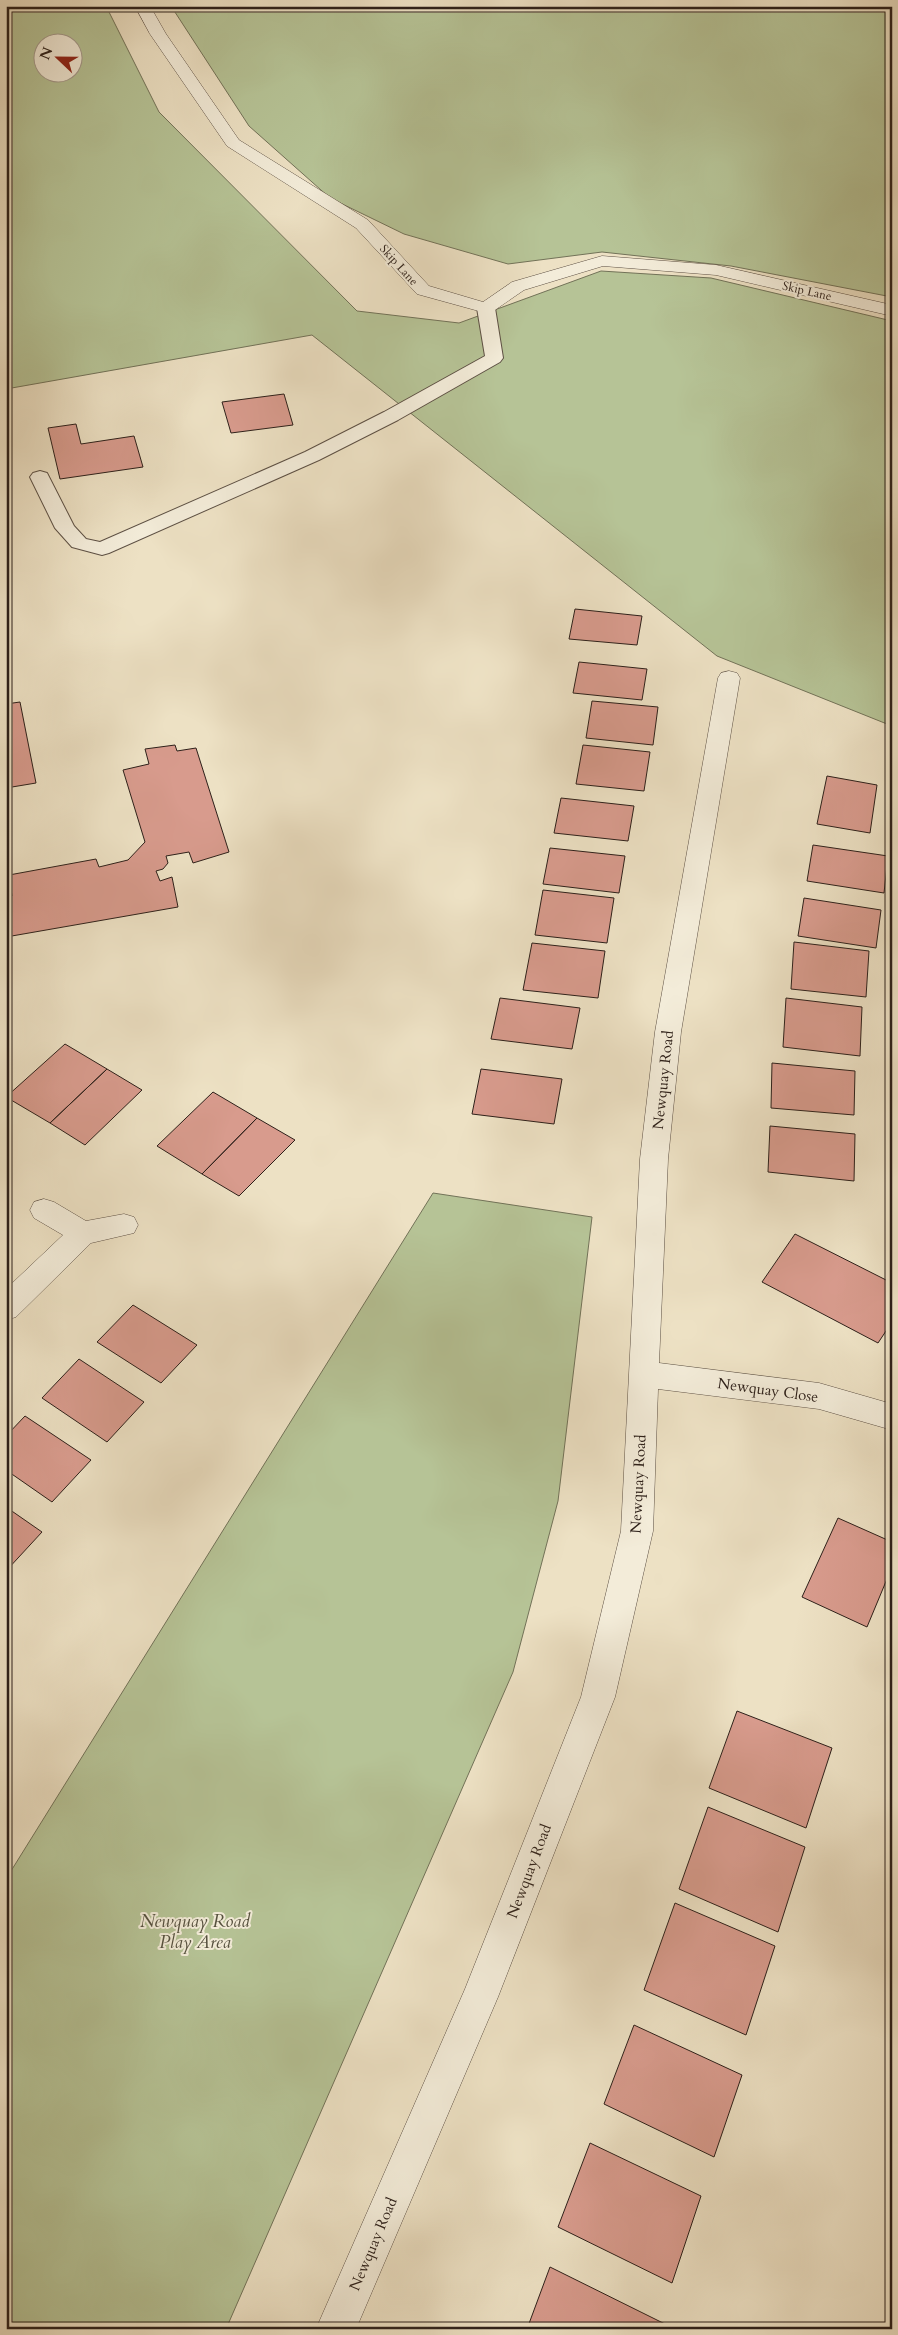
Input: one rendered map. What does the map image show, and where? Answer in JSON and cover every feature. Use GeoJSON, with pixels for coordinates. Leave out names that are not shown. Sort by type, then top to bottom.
{"type":"FeatureCollection","features":[{"type":"Feature","properties":{"kind":"street","name":"Skip Lane"},"geometry":{"type":"LineString","coordinates":[[142,6],[158,34],[233,143],[362,224],[422,290],[486,308],[518,286],[602,262],[716,270],[892,311]]}},
{"type":"Feature","properties":{"kind":"street","name":"Newquay Road"},"geometry":{"type":"LineString","coordinates":[[336,2329],[480,1997],[598,1697],[637,1531],[642,1374],[654,1159],[668,1032],[729,678]]}},
{"type":"Feature","properties":{"kind":"street"},"geometry":{"type":"LineString","coordinates":[[44,1210],[83,1233]]}},
{"type":"Feature","properties":{"kind":"street"},"geometry":{"type":"LineString","coordinates":[[6,1308],[83,1233],[124,1225]]}},
{"type":"Feature","properties":{"kind":"street","name":"Newquay Close"},"geometry":{"type":"LineString","coordinates":[[642,1374],[819,1396],[892,1417]]}},
{"type":"Feature","properties":{"kind":"lane"},"geometry":{"type":"LineString","coordinates":[[40,477],[65,528],[79,543],[102,549],[312,456],[391,416],[494,358],[486,308]]}},
{"type":"Feature","properties":{"kind":"green space"},"geometry":{"type":"Polygon","coordinates":[[[6,6],[106,6],[159,112],[357,311],[459,323],[601,271],[711,278],[892,321],[892,726],[717,656],[312,335],[6,389],[6,6]]]}},
{"type":"Feature","properties":{"kind":"green space"},"geometry":{"type":"Polygon","coordinates":[[[171,6],[892,6],[892,297],[731,266],[602,252],[508,264],[404,234],[330,198],[249,126],[171,6]]]}},
{"type":"Feature","properties":{"kind":"green space","name":"Newquay Road Play Area"},"geometry":{"type":"Polygon","coordinates":[[[433,1193],[592,1217],[558,1501],[513,1672],[226,2329],[6,2329],[6,1879],[433,1193]]]}},
{"type":"Feature","properties":{"kind":"building"},"geometry":{"type":"Polygon","coordinates":[[[284,394],[293,425],[231,433],[222,402],[284,394]]]}},
{"type":"Feature","properties":{"kind":"building"},"geometry":{"type":"Polygon","coordinates":[[[76,424],[81,444],[134,436],[143,467],[60,479],[48,428],[76,424]]]}},
{"type":"Feature","properties":{"kind":"building"},"geometry":{"type":"Polygon","coordinates":[[[6,443],[9,443],[11,463],[6,463],[6,443]]]}},
{"type":"Feature","properties":{"kind":"building"},"geometry":{"type":"Polygon","coordinates":[[[575,609],[642,616],[637,645],[569,639],[575,609]]]}},
{"type":"Feature","properties":{"kind":"building"},"geometry":{"type":"Polygon","coordinates":[[[579,662],[647,669],[642,700],[573,693],[579,662]]]}},
{"type":"Feature","properties":{"kind":"building"},"geometry":{"type":"Polygon","coordinates":[[[592,701],[658,707],[653,745],[586,738],[592,701]]]}},
{"type":"Feature","properties":{"kind":"building"},"geometry":{"type":"Polygon","coordinates":[[[20,702],[36,783],[6,788],[6,704],[20,702]]]}},
{"type":"Feature","properties":{"kind":"building"},"geometry":{"type":"Polygon","coordinates":[[[175,745],[177,751],[196,748],[229,852],[193,863],[189,852],[166,856],[168,863],[163,869],[156,871],[160,881],[172,877],[178,907],[6,937],[6,897],[12,896],[9,875],[96,859],[99,867],[128,860],[145,842],[123,770],[149,764],[145,749],[175,745]]]}},
{"type":"Feature","properties":{"kind":"building"},"geometry":{"type":"Polygon","coordinates":[[[583,745],[650,752],[644,791],[576,784],[583,745]]]}},
{"type":"Feature","properties":{"kind":"building"},"geometry":{"type":"Polygon","coordinates":[[[827,776],[877,785],[870,833],[817,824],[827,776]]]}},
{"type":"Feature","properties":{"kind":"building"},"geometry":{"type":"Polygon","coordinates":[[[561,798],[634,806],[628,841],[554,833],[561,798]]]}},
{"type":"Feature","properties":{"kind":"building"},"geometry":{"type":"Polygon","coordinates":[[[813,845],[888,856],[884,893],[807,881],[813,845]]]}},
{"type":"Feature","properties":{"kind":"building"},"geometry":{"type":"Polygon","coordinates":[[[550,848],[625,856],[619,893],[543,884],[550,848]]]}},
{"type":"Feature","properties":{"kind":"building"},"geometry":{"type":"Polygon","coordinates":[[[543,890],[614,898],[607,943],[535,935],[543,890]]]}},
{"type":"Feature","properties":{"kind":"building"},"geometry":{"type":"Polygon","coordinates":[[[804,898],[881,910],[876,948],[798,936],[804,898]]]}},
{"type":"Feature","properties":{"kind":"building"},"geometry":{"type":"Polygon","coordinates":[[[794,942],[869,951],[866,997],[791,989],[794,942]]]}},
{"type":"Feature","properties":{"kind":"building"},"geometry":{"type":"Polygon","coordinates":[[[532,943],[605,951],[598,998],[523,990],[532,943]]]}},
{"type":"Feature","properties":{"kind":"building"},"geometry":{"type":"Polygon","coordinates":[[[500,998],[580,1008],[572,1049],[491,1039],[500,998]]]}},
{"type":"Feature","properties":{"kind":"building"},"geometry":{"type":"Polygon","coordinates":[[[786,998],[862,1007],[860,1056],[783,1047],[786,998]]]}},
{"type":"Feature","properties":{"kind":"building"},"geometry":{"type":"Polygon","coordinates":[[[65,1044],[107,1069],[50,1123],[6,1097],[65,1044]]]}},
{"type":"Feature","properties":{"kind":"building"},"geometry":{"type":"Polygon","coordinates":[[[772,1063],[855,1071],[854,1115],[771,1108],[772,1063]]]}},
{"type":"Feature","properties":{"kind":"building"},"geometry":{"type":"Polygon","coordinates":[[[107,1069],[142,1090],[85,1145],[50,1123],[107,1069]]]}},
{"type":"Feature","properties":{"kind":"building"},"geometry":{"type":"Polygon","coordinates":[[[481,1069],[562,1079],[554,1124],[472,1114],[481,1069]]]}},
{"type":"Feature","properties":{"kind":"building"},"geometry":{"type":"Polygon","coordinates":[[[213,1092],[257,1118],[202,1174],[157,1146],[213,1092]]]}},
{"type":"Feature","properties":{"kind":"building"},"geometry":{"type":"Polygon","coordinates":[[[257,1118],[295,1140],[239,1196],[202,1174],[257,1118]]]}},
{"type":"Feature","properties":{"kind":"building"},"geometry":{"type":"Polygon","coordinates":[[[770,1126],[855,1134],[854,1181],[768,1172],[770,1126]]]}},
{"type":"Feature","properties":{"kind":"building"},"geometry":{"type":"Polygon","coordinates":[[[795,1234],[892,1283],[892,1322],[878,1343],[762,1282],[795,1234]]]}},
{"type":"Feature","properties":{"kind":"building"},"geometry":{"type":"Polygon","coordinates":[[[133,1305],[197,1345],[161,1383],[97,1342],[133,1305]]]}},
{"type":"Feature","properties":{"kind":"building"},"geometry":{"type":"Polygon","coordinates":[[[79,1359],[144,1402],[107,1442],[42,1398],[79,1359]]]}},
{"type":"Feature","properties":{"kind":"building"},"geometry":{"type":"Polygon","coordinates":[[[25,1416],[91,1460],[52,1502],[6,1470],[6,1436],[25,1416]]]}},
{"type":"Feature","properties":{"kind":"building"},"geometry":{"type":"Polygon","coordinates":[[[6,1507],[42,1532],[6,1571],[6,1507]]]}},
{"type":"Feature","properties":{"kind":"building"},"geometry":{"type":"Polygon","coordinates":[[[838,1518],[892,1542],[892,1567],[867,1627],[802,1597],[838,1518]]]}},
{"type":"Feature","properties":{"kind":"building"},"geometry":{"type":"Polygon","coordinates":[[[737,1711],[832,1748],[806,1828],[709,1788],[737,1711]]]}},
{"type":"Feature","properties":{"kind":"building"},"geometry":{"type":"Polygon","coordinates":[[[708,1807],[805,1847],[778,1932],[679,1889],[708,1807]]]}},
{"type":"Feature","properties":{"kind":"building"},"geometry":{"type":"Polygon","coordinates":[[[675,1903],[775,1946],[746,2035],[644,1990],[675,1903]]]}},
{"type":"Feature","properties":{"kind":"building"},"geometry":{"type":"Polygon","coordinates":[[[634,2025],[742,2075],[714,2157],[604,2104],[634,2025]]]}},
{"type":"Feature","properties":{"kind":"building"},"geometry":{"type":"Polygon","coordinates":[[[590,2143],[701,2196],[672,2283],[558,2227],[590,2143]]]}},
{"type":"Feature","properties":{"kind":"building"},"geometry":{"type":"Polygon","coordinates":[[[550,2267],[665,2324],[664,2329],[527,2329],[550,2267]]]}}]}
